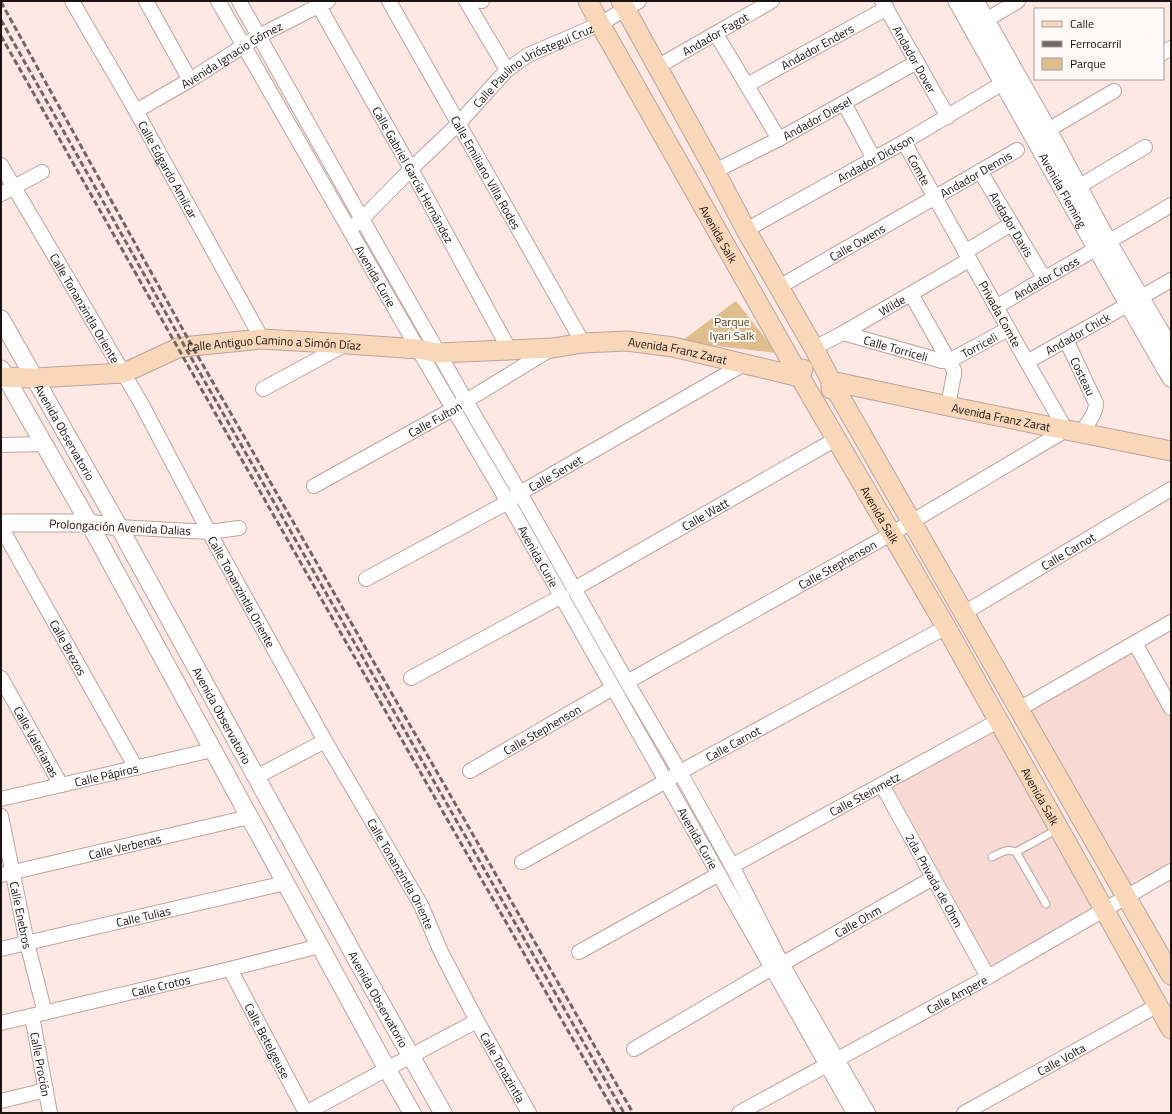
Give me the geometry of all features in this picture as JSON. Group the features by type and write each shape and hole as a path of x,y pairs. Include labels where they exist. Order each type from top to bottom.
{"main road":[{"name":"Avenida Salk","path":"588,1 804,384 946,628 1171,1029"},
{"name":"Avenida Salk","path":"629,4 657,67 746,230 1171,975"},
{"name":"Calle Antiguo Camino a Simón Díaz","path":"2,374 35,378 124,373 178,348 262,339 418,349 438,352 553,348"},
{"name":"Avenida Franz Zarat","path":"553,348 583,343 627,341 673,347 744,364 804,384"},
{"path":"809,364 816,364 820,366 829,376 831,388 826,395 815,396 804,384 803,369 809,364"},
{"name":"Avenida Franz Zarat","path":"829,376 948,406 1171,451"}],"street":[{"name":"Calle Edgardo Amilcar","path":"72,1 136,111 262,339"},
{"path":"146,1 190,80"},
{"name":"Avenida Curie","path":"218,1 562,596 719,874 777,966 832,1062 868,1113"},
{"name":"Avenida Curie","path":"239,1 466,401 680,772 732,866 777,966"},
{"name":"Calle Emiliano Villa Rodes","path":"388,1 583,343"},
{"path":"466,1 507,70"},
{"name":"Andador Fagot","path":"657,67 772,1"},
{"name":"Avenida Fleming","path":"957,1 1003,83 1167,354 1171,378"},
{"name":"Avenida Fleming","path":"975,1 1048,130 1078,187 1102,246"},
{"path":"986,20 1018,1"},
{"name":"Avenida Ignacio Gómez","path":"136,111 190,80 259,36 321,3"},
{"name":"Calle Gabriel García Hernández","path":"321,3 509,349"},
{"name":"Calle Paulino Urióstegui Cruz","path":"349,228 362,219 458,124 507,70 528,55 600,24 629,4"},
{"name":"Andador Dover","path":"884,5 948,117"},
{"name":"Andador Enders","path":"747,84 884,5"},
{"path":"716,34 779,139"},
{"name":"Andador Diesel","path":"715,171 779,139 917,62"},
{"name":"Andador Dickson","path":"746,230 948,117 1003,83"},
{"path":"1048,130 1114,91"},
{"path":"844,103 874,159"},
{"name":"Comte","path":"904,142 935,197"},
{"path":"1078,187 1145,147"},
{"name":"Andador Dennis","path":"935,197 1017,150"},
{"name":"Calle Tonanzintla Oriente","path":"1,165 7,190 124,373 209,532 325,741 421,905 441,952 477,1021"},
{"name":"Andador Davis","path":"980,171 1044,278"},
{"path":"7,190 42,172"},
{"name":"Privada Comte","path":"935,197 1027,362 1073,432"},
{"name":"Calle Owens","path":"779,287 935,197"},
{"name":"Andador Cross","path":"996,307 1171,204"},
{"name":"Wilde","path":"814,348 910,294 967,256 1011,224"},
{"name":"Andador Chick","path":"1027,362 1171,280"},
{"name":"Calle Torriceli","path":"910,294 954,370 948,406"},
{"name":"Avenida Observatorio","path":"1,318 119,527 288,836 443,1113"},
{"name":"Torriceli","path":"949,361 1008,329"},
{"name":"Calle Torriceli","path":"843,333 942,361 949,361"},
{"name":"Costeau","path":"1066,340 1096,403 1094,413 1086,426 1073,432"},
{"path":"263,389 347,344"},
{"name":"Calle Fulton","path":"314,486 453,409 553,348"},
{"name":"Calle Servet","path":"366,579 508,502 520,493 744,364"},
{"name":"Avenida Observatorio","path":"2,374 89,523 412,1113"},
{"name":"Calle Stephenson","path":"627,682 1073,432"},
{"name":"Calle Watt","path":"574,589 836,439"},
{"path":"1,445 44,444"},
{"name":"Calle Carnot","path":"964,613 1171,489"},
{"name":"Prolongación Avenida Dalias","path":"1,523 89,523 119,527 209,532 238,528"},
{"name":"Calle Brezos","path":"1,527 136,768"},
{"path":"411,678 562,596"},
{"path":"1019,709 1171,622"},
{"name":"Calle Carnot","path":"522,862 680,772 946,628"},
{"path":"1135,643 1171,708"},
{"name":"Calle Valerianas","path":"1,678 61,785"},
{"name":"Calle Stephenson","path":"470,771 614,688"},
{"name":"Calle Steinmetz","path":"732,866 998,721"},
{"path":"256,778 325,741"},
{"name":"Calle Pápiros","path":"1,799 212,750"},
{"name":"2da. Privada de Ohm","path":"882,785 988,977"},
{"name":"Calle Enebros","path":"1,816 7,874 27,943 39,1014"},
{"name":"Calle Verbenas","path":"7,874 249,817"},
{"path":"266,848 288,836"},
{"name":"Calle Ampere","path":"740,1113 988,977 1171,871"},
{"path":"579,952 719,874"},
{"name":"Calle Ohm","path":"634,1049 933,878"},
{"name":"Calle Tulias","path":"1,949 285,883"},
{"name":"Calle Crotos","path":"1,1023 230,969 320,946"},
{"path":"333,970 355,957"},
{"name":"Calle Betelgeuse","path":"230,969 306,1113"},
{"name":"Calle Volta","path":"964,1113 1158,1004"},
{"name":"Calle Proción","path":"39,1014 46,1090 50,1113"},
{"path":"306,1113 410,1055 477,1021"},
{"name":"Calle Tonazintla","path":"477,1021 529,1113"},
{"name":"Avenida Curie","path":"832,1062 854,1113"},
{"path":"1,1100 46,1090"}],"lane":[{"path":"1016,852 1058,829"},
{"path":"992,857 1006,850 1016,852 1046,904"}],"shaded area":[{"path":"1134,649 1171,714 1171,863 1129,885 1029,710"},
{"path":"992,729 1096,905 991,967 890,789"}],"green space":[{"name":"Parque Iyari Salk","path":"736,301 777,353 680,342"}],"railway":[{"path":"1,2 192,346 633,1113"},
{"path":"1,20 185,347 624,1113"},
{"path":"1,36 615,1113"}]}
